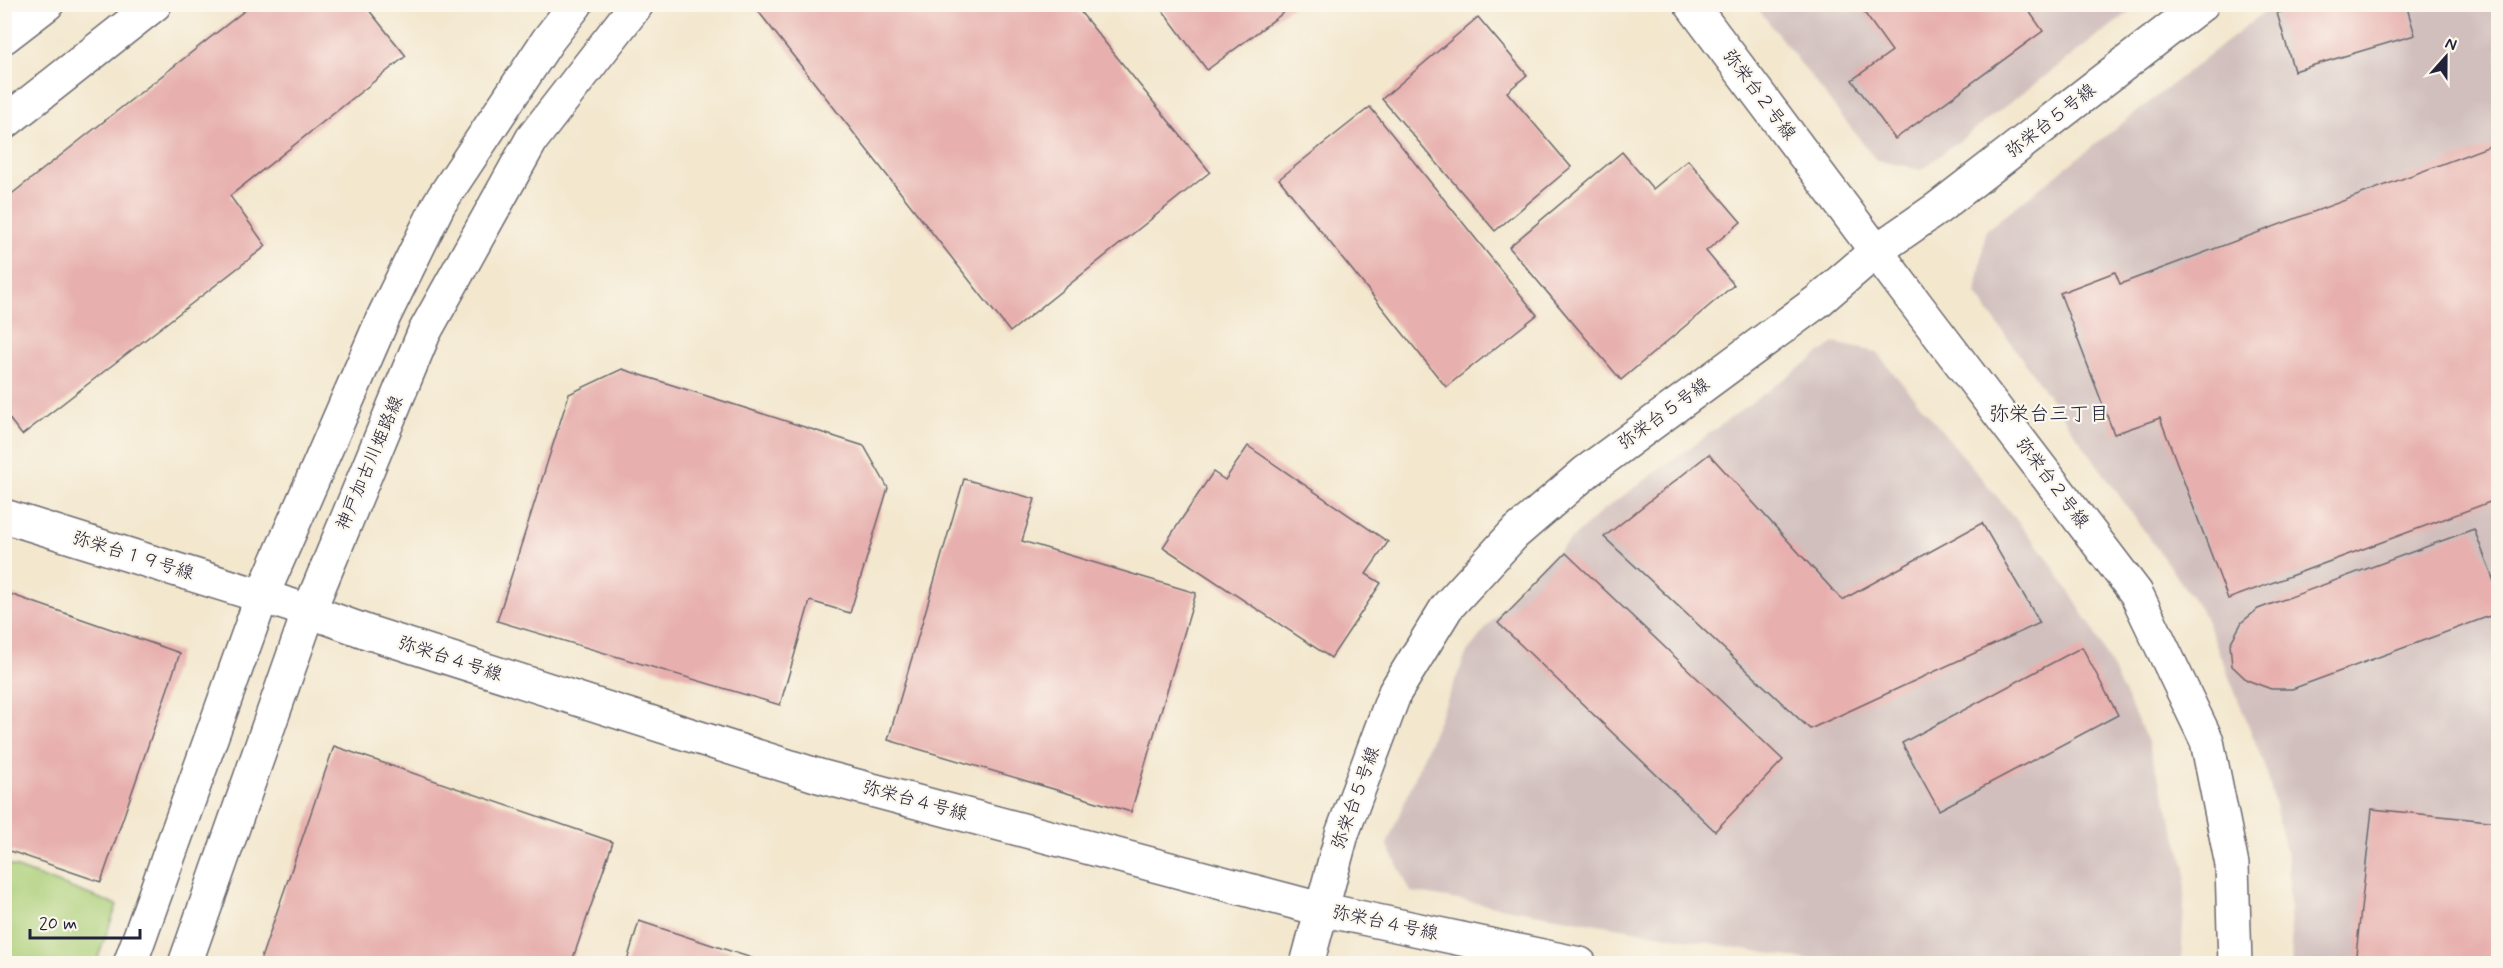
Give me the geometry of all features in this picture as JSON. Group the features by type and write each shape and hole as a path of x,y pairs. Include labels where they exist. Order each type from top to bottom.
{"main road":[{"path":"4,38 47,4"},
{"path":"4,123 155,4"},
{"path":"130,963 262,596 384,316 439,204 548,40 576,4"},
{"name":"神戸加古川姫路線","path":"185,963 309,610 424,333 532,139 637,4"},
{"name":"弥栄台２号線","path":"1691,4 2136,593 2207,741 2232,865 2235,963"},
{"name":"弥栄台５号線","path":"1307,963 1342,834 1395,692 1447,607 1514,534 1586,472 1818,301 1876,251 1938,208 2202,4"},
{"name":"弥栄台１９号線","path":"4,516 262,596"},
{"name":"弥栄台４号線","path":"262,596 309,610 367,632 819,776 1320,909 1580,963"}],"shaded area":[{"path":"1755,5 2139,5 1921,170 1876,160"},
{"path":"2273,5 2498,5 2498,963 2292,963 2288,859 2266,769 2204,615 1976,294 1986,230"},
{"path":"1834,343 1876,352 2045,554 2093,629 2147,740 2186,868 2181,963 1826,963 1411,892 1387,844 1467,652 1520,586 1602,511"}],"green space":[{"path":"4,863 117,905 96,963 5,963"}],"building":[{"path":"253,4 364,4 406,56 230,196 266,246 22,435 4,412 4,200"},
{"path":"766,4 1074,4 1210,172 1010,332 758,11"},
{"path":"1158,4 1295,4 1207,70"},
{"path":"1858,4 2024,4 2043,31 1895,139 1852,80 1892,51"},
{"path":"2306,4 2406,4 2415,35 2294,71 2277,13"},
{"path":"1478,17 1527,75 1507,92 1571,167 1495,231 1382,99"},
{"path":"1370,107 1537,315 1446,387 1279,179"},
{"path":"2498,143 2498,499 2228,599 2160,418 2114,434 2060,293 2115,272 2120,284"},
{"path":"1622,152 1653,189 1688,160 1741,222 1706,251 1734,285 1621,380 1509,247"},
{"path":"622,369 864,446 888,488 850,613 810,601 780,705 497,621 569,394"},
{"path":"1248,446 1388,542 1366,574 1381,583 1331,658 1163,547 1213,472 1225,480"},
{"path":"1709,454 1842,600 1982,523 2040,623 1810,729 1604,537"},
{"path":"964,479 1035,499 1022,541 1196,593 1131,812 888,740"},
{"path":"2474,529 2498,592 2498,613 2292,689 2271,689 2247,680 2232,666 2230,644 2242,622 2258,609"},
{"path":"1566,553 1783,760 1715,831 1498,623"},
{"path":"4,592 180,653 101,882 4,849"},
{"path":"2082,647 2118,715 1939,810 1902,743"},
{"path":"334,746 613,842 571,964 259,964"},
{"path":"2372,809 2498,822 2498,964 2355,964"},
{"path":"639,921 767,963 767,964 626,964"}],"district":[{"name":"弥栄台三丁目","path":"2049,414"}]}
